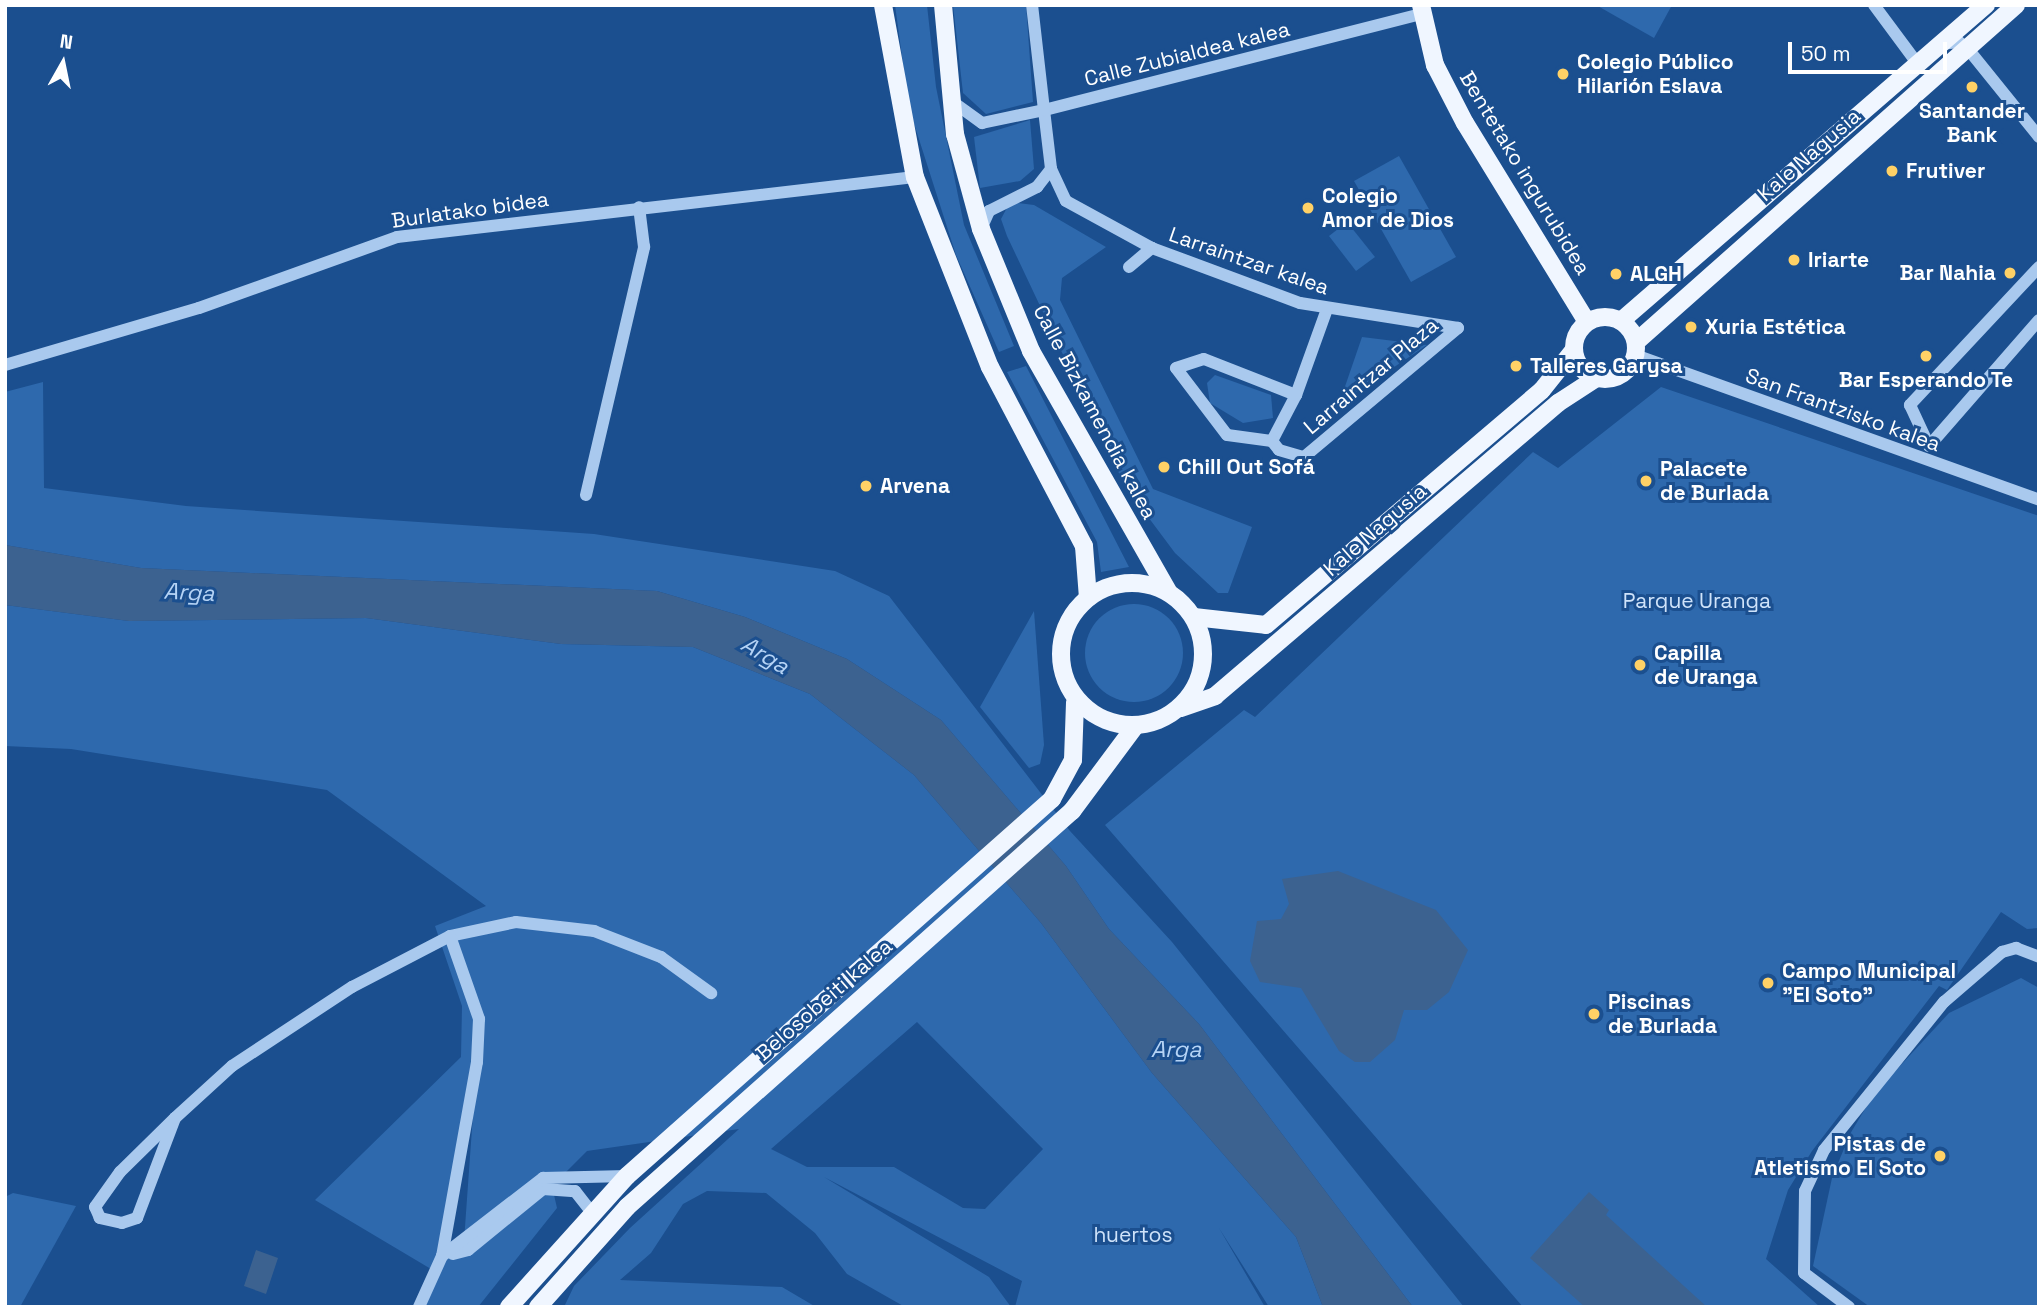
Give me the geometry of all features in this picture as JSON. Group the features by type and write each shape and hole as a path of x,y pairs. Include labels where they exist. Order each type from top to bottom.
{"main road":[{"path":"883,5 915,177 990,367 1084,546 1088,598"},
{"name":"Calle Bizkamendia kalea","path":"943,5 950,99 981,229 1031,351 1168,591"},
{"name":"Kale Nagusia","path":"1621,321 1986,5"},
{"name":"Kale Nagusia","path":"1636,349 1661,313 2016,5"},
{"name":"Bentetako ingurubidea","path":"1421,10 1435,65 1465,123 1587,321"},
{"path":"1598,316 1621,321 1636,349 1616,377 1595,379 1573,351 1587,321 1598,316"},
{"name":"Kale Nagusia","path":"1194,617 1266,625 1542,390 1573,351"},
{"name":"Kale Nagusia","path":"1181,708 1215,696 1558,403 1595,379"},
{"path":"1127,583 1168,591 1194,617 1201,668 1181,708 1136,725 1098,717 1075,702 1062,677 1060,649 1069,621 1088,598 1127,583"},
{"name":"Belosobeiti kalea","path":"509,1307 590,1210 626,1175 1052,799 1067,776 1077,744 1075,702"},
{"name":"Belosobeiti kalea","path":"538,1307 627,1207 1092,790 1136,725"}],"street":[{"path":"981,229 989,211 1037,187 1051,169 1032,5"},
{"path":"1874,5 1917,63"},
{"name":"Calle Zubialdea kalea","path":"950,99 966,118 982,123 1044,110 1421,10"},
{"path":"1940,44 1959,42 1968,49 2039,137"},
{"name":"Larraintzar kalea","path":"1051,169 1066,201 1152,248 1327,309 1458,328"},
{"name":"Burlatako bidea","path":"5,365 199,308 397,237 915,177"},
{"path":"586,495 643,247 639,207"},
{"name":"Larraintzar kalea","path":"1129,267 1152,248"},
{"path":"1929,446 1910,405 2039,267"},
{"name":"Larraintzar Plaza","path":"1272,441 1296,395 1327,309"},
{"path":"1910,455 1929,446 2039,320"},
{"name":"Larraintzar Plaza","path":"1296,395 1204,359 1177,369 1227,436 1272,441 1279,450 1304,457 1458,328"},
{"name":"San Frantzisko kalea","path":"1636,349 1910,455 2039,500"},
{"path":"175,1118 137,1218 122,1223 100,1218 95,1206 120,1172 175,1118 232,1066 352,987 450,936 516,922 594,931 661,957 711,993"},
{"path":"419,1307 442,1256 479,1019 450,936"},
{"path":"1849,1307 1804,1273 1805,1191 1824,1150 1944,1002 2002,952 2016,948 2039,957"},
{"path":"442,1256 543,1178 626,1175"},
{"path":"442,1256 468,1251 543,1189 575,1191 590,1210"}],"green space":[{"path":"895,5 927,5 936,87 964,225 1014,346 999,352 956,255 909,108"},
{"path":"953,5 1026,5 1033,102 986,114 963,93"},
{"path":"1596,5 1672,5 1654,38"},
{"path":"1030,120 1034,169 1020,181 980,188 974,137"},
{"path":"1399,156 1456,257 1411,282 1354,181"},
{"path":"1010,202 1034,205 1106,247 1062,278 1060,300 1153,489 1252,527 1228,593 1218,593 1175,553 1125,486 1007,236 1001,219"},
{"path":"1347,222 1375,257 1356,271 1329,236"},
{"path":"1362,337 1427,345 1339,404"},
{"path":"1026,366 1129,567 1101,572 1097,542 1007,372"},
{"path":"1215,375 1271,395 1273,418 1243,423 1210,403 1207,383"},
{"path":"43,382 44,488 186,506 594,534 835,571 889,596 1070,831 1172,942 1464,1307 1413,1307 1199,1024 1109,929 1066,866 941,720 847,659 745,617 657,591 141,568 5,545 5,392"},
{"name":"Parque Uranga","path":"1661,387 2039,516 2039,928 2027,929 2001,912 1947,990 1939,986 1812,1151 1788,1190 1766,1259 1820,1307 1523,1307 1105,825 1244,710 1255,717 1533,452 1558,468"},
{"path":"1134,604 1153,607 1169,618 1180,634 1183,653 1180,672 1169,688 1153,699 1134,702 1115,699 1099,688 1088,672 1085,653 1088,634 1099,618 1115,607"},
{"name":"huertos","path":"5,605 129,621 366,618 561,644 693,647 810,694 914,775 1041,923 1152,1073 1296,1237 1323,1307 1269,1307 1219,1228 1265,1307 1015,1307 1022,1281 824,1177 989,1277 1011,1307 905,1307 847,1274 815,1233 766,1193 707,1191 683,1204 651,1253 620,1280 782,1287 816,1307 564,1307 574,1286 630,1228 739,1129 587,1151 552,1186 557,1208 478,1307 417,1307 436,1272 315,1200 461,1057 462,1006 435,926 486,906 327,790 71,749 5,746","holes":["917,1022 1043,1149 985,1209 963,1208 894,1167 807,1167 771,1149","476,1072 464,1241 442,1255"]},
{"path":"1034,611 1044,745 1040,764 1029,768 980,707"},
{"name":"Pistas de Atletismo El Soto","path":"2021,978 2039,988 2039,1307 1870,1307 1813,1266 1832,1178 1850,1134 1874,1094 1949,1013"},
{"path":"13,1193 76,1206 20,1307 5,1307 5,1197"}],"water":[{"name":"Arga","path":"5,545 141,568 657,591 745,617 847,659 941,720 1066,866 1109,929 1199,1024 1413,1307 1323,1307 1296,1237 1152,1073 1041,923 914,775 810,694 693,647 561,644 366,618 129,621 5,605"},
{"path":"1338,871 1436,910 1468,950 1449,992 1427,1010 1404,1010 1395,1040 1370,1062 1355,1062 1339,1051 1301,988 1260,982 1250,961 1257,921 1281,919 1289,904 1282,879"},
{"path":"1589,1192 1609,1210 1606,1215 1707,1307 1585,1307 1530,1258"},
{"path":"256,1250 278,1258 266,1294 244,1286"}],"place":[{"name":"Colegio Público Hilarión Eslava","path":"1563,74"},
{"name":"Santander Bank","path":"1972,87"},
{"name":"Frutiver","path":"1892,171"},
{"name":"Colegio Amor de Dios","path":"1308,208"},
{"name":"Iriarte","path":"1794,260"},
{"name":"Bar Nahia","path":"2010,273"},
{"name":"ALGH","path":"1616,274"},
{"name":"Xuria Estética","path":"1691,327"},
{"name":"Bar Esperando Te","path":"1926,356"},
{"name":"Talleres Garysa","path":"1516,366"},
{"name":"Chill Out Sofá","path":"1164,467"},
{"name":"Palacete de Burlada","path":"1646,481"},
{"name":"Arvena","path":"866,486"},
{"name":"Capilla de Uranga","path":"1640,665"},
{"name":"Campo Municipal \"El Soto\"","path":"1768,983"},
{"name":"Piscinas de Burlada","path":"1594,1014"},
{"name":"Pistas de Atletismo El Soto","path":"1940,1156"}]}
